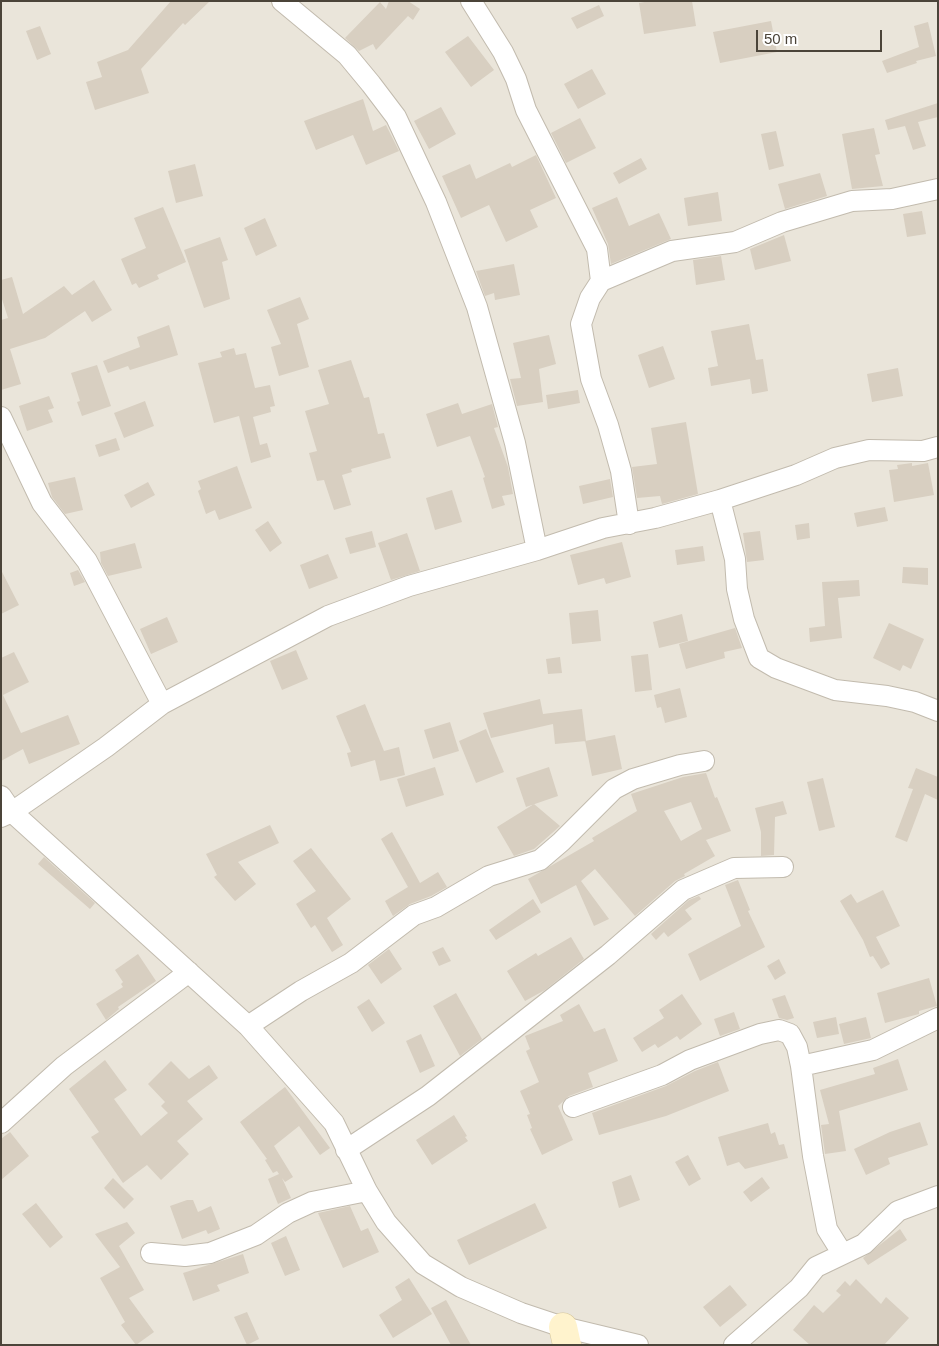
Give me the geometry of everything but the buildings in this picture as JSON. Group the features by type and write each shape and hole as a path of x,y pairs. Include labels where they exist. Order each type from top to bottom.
{"street":[{"path":"282,1 347,55 371,84 396,117 432,194 477,307 515,443 537,550"},
{"path":"471,1 503,52 516,79 526,110 597,249 601,281"},
{"path":"629,524 621,470 608,425 591,379 581,324 590,298 601,281 672,251 735,242 782,222 852,201 892,199 938,189"},
{"path":"1,417 42,503 88,561 162,704"},
{"path":"638,1345 565,1336 521,1313 461,1287 423,1264 386,1222 367,1191 334,1123 248,1026 5,808 106,747 162,704 328,616 410,586 537,550 603,528 629,524 720,500 796,475 835,458 869,450 923,450 938,447"},
{"path":"720,500 735,559 737,589 744,619 759,658 776,668 835,690 887,696 915,702 938,711"},
{"path":"248,1026 301,991 351,963 414,915 456,897 489,876 540,860 614,790 633,780 680,765 704,760"},
{"path":"346,1150 428,1096 608,954 683,890 734,868 782,867"},
{"path":"1,1123 64,1066 189,972"},
{"path":"801,1066 873,1050 938,1018"},
{"path":"573,1107 662,1075 690,1060 760,1034 779,1030 790,1034 797,1048 801,1066 813,1156 827,1229 842,1254"},
{"path":"151,1253 185,1256 210,1253 256,1235 288,1213 312,1202 367,1191"},
{"path":"734,1345 799,1288 816,1267 864,1244 898,1211 938,1196"}],"shaded area":[{"path":"1,1 938,1 938,1345 1,1345"}]}
